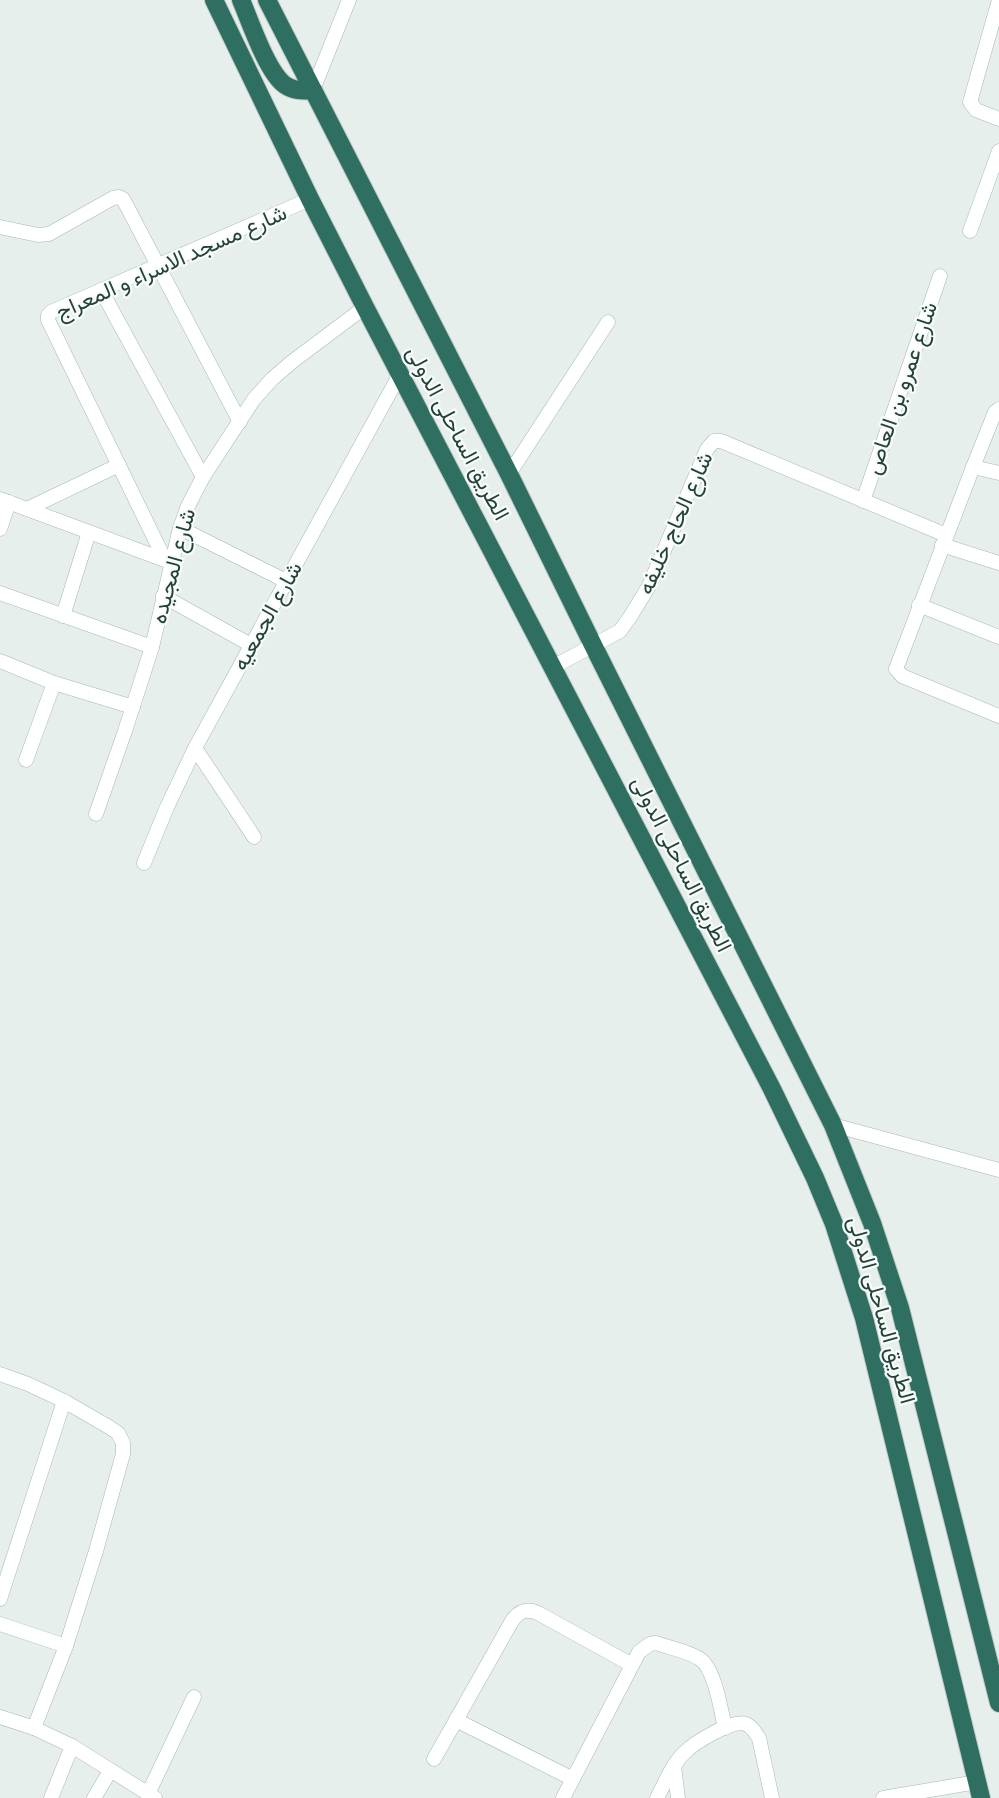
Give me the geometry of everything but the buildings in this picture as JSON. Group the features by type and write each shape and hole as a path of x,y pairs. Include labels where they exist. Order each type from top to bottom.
{"highway":[{"name":"الطريق الساحلى الدولى","path":"214,0 365,307 795,1133 834,1224 864,1318 979,1790"},
{"path":"240,0 277,76 292,89 313,90"},
{"name":"الطريق الساحلى الدولى","path":"267,0 509,474 833,1125 872,1223 900,1308 999,1703"}],"street":[{"path":"313,90 349,0"},
{"path":"999,0 970,102 976,110 999,119"},
{"path":"970,231 999,151"},
{"path":"0,227 38,235 49,234 113,198 119,197 124,202 158,265 240,423"},
{"name":"شارع مسجد الاسراء و المعراج","path":"168,561 118,465 48,317 51,312 310,199"},
{"name":"شارع عمرو بن العاص","path":"863,501 940,276"},
{"path":"101,290 203,477"},
{"name":"شارع المجيده","path":"96,814 152,647 168,561 188,506 203,477 254,399 272,379 292,361 365,307"},
{"path":"509,474 608,322"},
{"name":"شارع الجمعيه","path":"144,863 195,748 400,374"},
{"path":"999,409 995,412 897,664 897,671 902,676 999,716"},
{"name":"شارع الحاج خليفه","path":"553,667 620,631 639,604 649,586 711,442 721,441 863,501 944,540 999,563"},
{"path":"27,509 118,465"},
{"path":"973,467 999,473"},
{"path":"0,529 4,501 168,561"},
{"path":"180,528 286,581"},
{"path":"63,616 89,532"},
{"path":"0,593 152,647"},
{"path":"163,596 251,645"},
{"path":"919,605 999,637"},
{"path":"0,661 54,683 133,707"},
{"path":"26,760 54,683"},
{"path":"195,748 254,837"},
{"path":"833,1125 999,1170"},
{"path":"0,1374 64,1401 118,1433 123,1443 123,1454 96,1551 66,1646 34,1728"},
{"path":"0,1599 64,1401"},
{"path":"434,1758 516,1614 531,1610 538,1613 632,1665"},
{"path":"0,1624 66,1646"},
{"path":"563,1798 632,1665 644,1647 656,1643 699,1658 705,1663 711,1673 725,1728"},
{"path":"0,1717 34,1728 72,1746 152,1796 194,1697"},
{"path":"456,1720 573,1779"},
{"path":"657,1798 683,1754 696,1743 736,1723 746,1724 759,1738 772,1798"},
{"path":"51,1798 72,1746"},
{"path":"674,1766 678,1798"},
{"path":"94,1798 110,1771"},
{"path":"883,1798 979,1790"}]}
